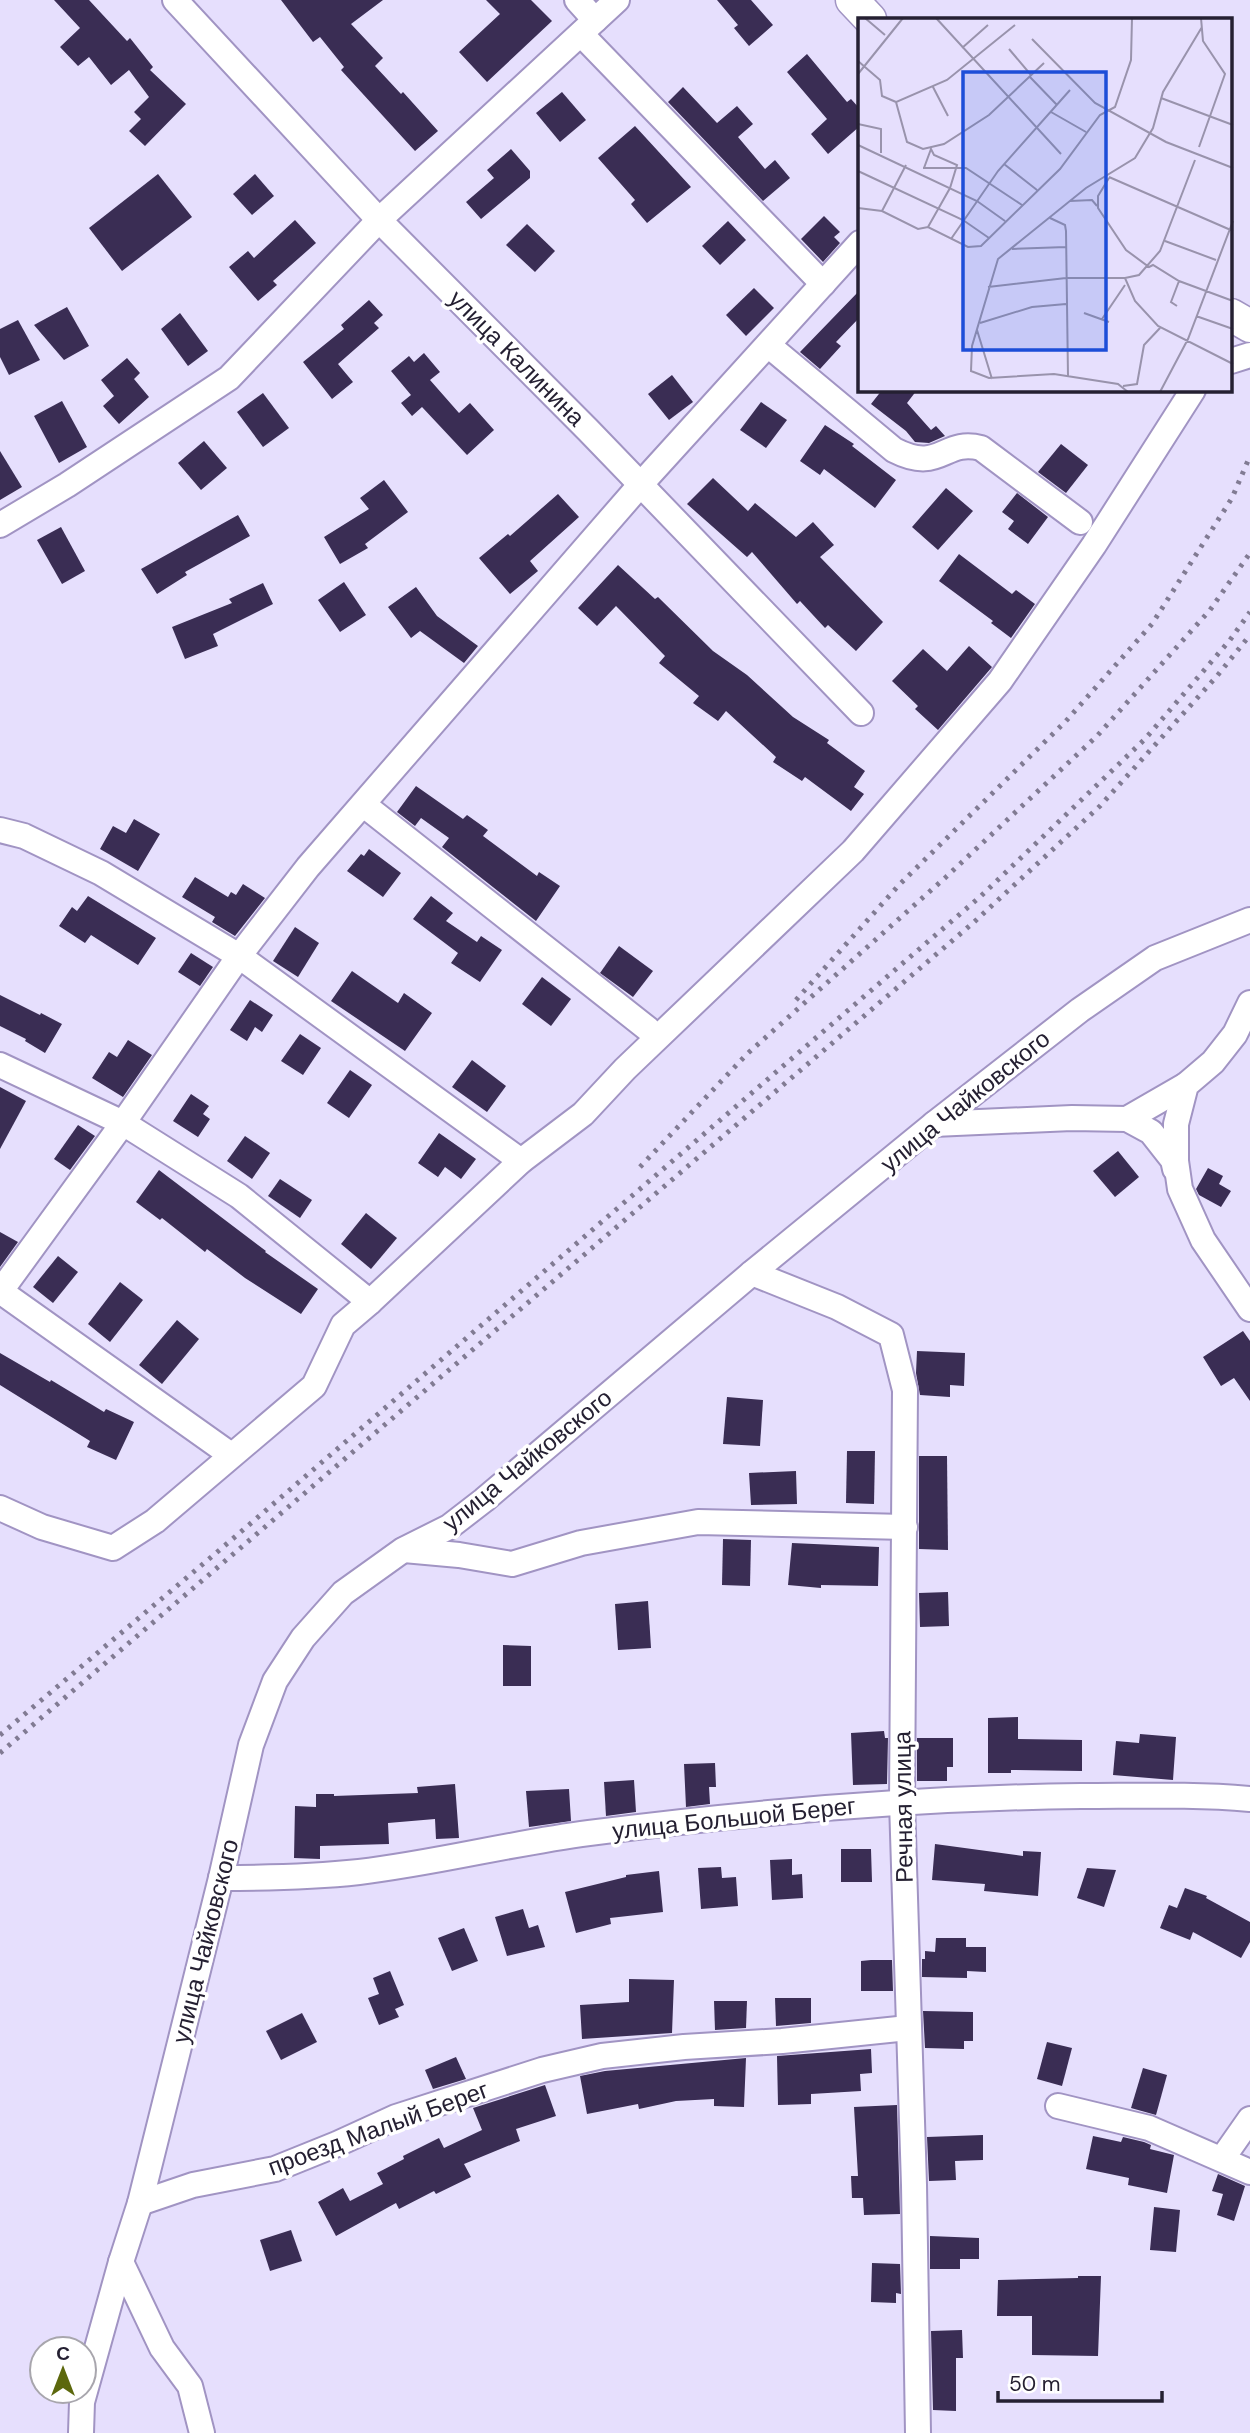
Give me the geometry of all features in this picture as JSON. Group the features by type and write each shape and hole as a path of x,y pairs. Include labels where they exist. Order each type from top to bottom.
{"street":[{"name":"улица Калинина","path":"175,0 379,220 641,484 861,713"},
{"path":"577,0 588,27 823,284"},
{"path":"0,525 67,485 229,378 379,220 617,0"},
{"path":"852,0 869,18"},
{"path":"232,1455 0,1291 123,1124 239,956 309,867 641,484 858,245"},
{"path":"1232,316 1250,326"},
{"path":"768,345 894,450 911,458 925,460 967,444 981,448 1080,522"},
{"path":"1232,361 1250,355"},
{"path":"0,1508 42,1527 113,1548 155,1521 314,1386 343,1325 521,1161 583,1114 625,1069 853,851 1000,681 1094,545 1192,392"},
{"path":"364,805 648,1029"},
{"path":"0,830 24,836 101,873 239,956 521,1161"},
{"name":"улица Чайковского","path":"81,2433 82,2402 121,2262 141,2203 251,1745 275,1681 303,1638 343,1593 404,1550 449,1527 484,1500 752,1273 934,1124 1116,983 1156,958 1250,920"},
{"path":"1127,1119 1186,1085 1213,1062 1235,1034 1250,1003"},
{"path":"0,1065 123,1124 239,1196 370,1302"},
{"path":"1180,1189 1176,1161 1176,1124 1186,1085"},
{"path":"934,1124 1072,1118 1127,1119 1151,1132 1173,1160 1180,1189 1203,1240 1250,1309"},
{"name":"Речная улица","path":"752,1273 837,1307 891,1335 905,1390 902,1802 918,2433"},
{"path":"404,1550 512,1564 581,1543 698,1522 905,1527"},
{"name":"улица Большой Берег","path":"221,1878 278,1878 360,1872 586,1834 741,1816 902,1802 1035,1797 1183,1796 1250,1799"},
{"name":"проезд Малый Берег","path":"141,2203 193,2185 275,2169 396,2117 542,2070 602,2056 908,2028"},
{"path":"1058,2106 1149,2128 1250,2172"},
{"path":"1222,2159 1250,2119"},
{"path":"121,2262 162,2348 190,2386 202,2433"}],"building":[{"path":"54,0 89,0 127,41 130,38 153,67 150,70 186,104 145,146 129,131 141,119 134,112 149,97 129,70 111,85 89,57 78,66 60,47 80,28"},
{"path":"281,0 383,0 351,24 383,58 375,66 438,131 415,151 341,70 344,67 320,37 313,42"},
{"path":"486,0 531,0 552,21 487,82 459,52 500,14"},
{"path":"717,0 751,0 773,25 749,46 734,28 738,25"},
{"path":"807,54 847,102 851,99 858,107 858,128 828,154 811,134 827,119 787,72"},
{"path":"683,87 717,123 737,106 753,124 738,137 765,169 775,160 790,178 763,201 668,102"},
{"path":"562,92 586,120 560,142 536,113"},
{"path":"635,126 691,187 647,223 631,204 635,200 598,158"},
{"path":"511,149 530,171 530,178 481,219 466,202 494,178 487,170"},
{"path":"158,174 192,217 122,271 89,228"},
{"path":"255,174 274,196 252,215 233,194"},
{"path":"824,216 840,232 834,237 840,243 823,262 801,239"},
{"path":"295,220 316,243 273,281 277,285 258,301 229,267 248,251 254,258"},
{"path":"728,221 746,240 720,265 702,246"},
{"path":"527,224 555,251 535,272 506,245"},
{"path":"754,288 774,308 746,336 726,315"},
{"path":"858,292 858,319 836,342 841,346 820,369 800,352"},
{"path":"369,300 383,315 374,323 379,328 338,364 353,382 332,399 303,362 344,329 341,325"},
{"path":"67,307 89,346 64,360 34,325"},
{"path":"180,313 208,351 188,366 161,329"},
{"path":"18,320 40,360 9,375 0,357 0,329"},
{"path":"424,353 440,372 430,380 459,413 470,403 494,430 467,455 422,407 412,416 401,403 411,395 391,371 409,356 414,362"},
{"path":"127,358 140,373 134,379 149,397 119,424 103,406 114,396 101,380"},
{"path":"672,375 693,402 669,420 648,394"},
{"path":"880,392 915,392 907,403 931,430 936,426 945,436 929,443 915,442 906,431 871,404"},
{"path":"263,393 289,428 263,447 237,412"},
{"path":"62,401 87,447 59,463 34,416"},
{"path":"761,402 787,420 766,448 740,430"},
{"path":"825,425 854,444 852,446 896,480 875,508 824,469 820,475 800,461"},
{"path":"204,441 227,468 201,490 178,463"},
{"path":"1061,444 1088,465 1066,493 1038,472"},
{"path":"0,451 22,487 0,500"},
{"path":"713,478 748,511 755,503 796,537 813,522 834,545 820,557 883,622 856,651 828,625 825,628 800,601 797,604 752,552 747,557 687,504"},
{"path":"384,480 408,512 365,544 368,548 340,564 324,537 369,509 360,498"},
{"path":"946,488 973,511 938,550 912,527"},
{"path":"1017,493 1048,517 1028,544 1008,529 1014,521 1002,512"},
{"path":"558,494 579,517 530,561 538,571 510,594 479,558 508,534 510,536"},
{"path":"238,515 250,536 185,572 187,575 157,594 141,569"},
{"path":"61,527 85,571 62,584 37,540"},
{"path":"959,554 1012,594 1016,590 1035,604 1011,638 991,623 993,621 939,581"},
{"path":"618,565 655,599 658,597 713,651 747,675 793,717 829,740 827,743 865,771 854,787 864,794 851,811 805,777 802,781 773,762 776,757 726,711 718,721 693,703 699,696 659,663 665,656 616,606 597,626 578,608"},
{"path":"344,582 366,615 340,632 318,600"},
{"path":"263,583 273,604 213,634 218,646 185,659 172,627 232,603 229,599"},
{"path":"416,587 437,616 478,646 464,663 420,631 411,638 388,607"},
{"path":"969,646 992,667 938,730 915,709 918,706 892,681 923,649 947,671"},
{"path":"416,786 463,819 467,815 488,830 483,836 537,876 539,872 560,886 536,921 442,847 449,838 421,818 415,826 397,812"},
{"path":"134,819 160,834 138,871 100,849 113,826 126,833"},
{"path":"369,849 401,873 383,897 347,871 361,854 364,856"},
{"path":"195,877 228,897 231,892 236,895 243,884 265,898 235,936 212,922 215,917 182,897"},
{"path":"88,896 156,938 138,965 91,935 85,943 59,926 72,907 77,911"},
{"path":"431,896 453,913 446,921 477,942 481,936 502,950 480,982 451,963 458,953 413,919"},
{"path":"295,927 319,943 298,977 273,961"},
{"path":"619,946 653,971 633,997 600,973"},
{"path":"191,953 213,967 200,986 178,972"},
{"path":"352,971 398,1003 404,993 432,1013 405,1051 331,1001"},
{"path":"542,977 571,999 551,1026 522,1004"},
{"path":"0,995 62,1024 45,1053 25,1041 26,1039 0,1026"},
{"path":"250,1000 273,1015 262,1032 255,1027 247,1041 230,1030"},
{"path":"300,1034 321,1048 303,1075 281,1061"},
{"path":"128,1040 152,1055 123,1097 92,1078 109,1052 117,1057"},
{"path":"472,1060 506,1086 487,1112 452,1087"},
{"path":"350,1070 372,1085 349,1118 327,1103"},
{"path":"0,1087 26,1101 0,1149"},
{"path":"191,1094 209,1106 203,1114 210,1119 198,1137 173,1121"},
{"path":"78,1125 95,1136 70,1170 54,1159"},
{"path":"439,1133 476,1159 461,1179 445,1167 438,1177 418,1163"},
{"path":"245,1136 270,1153 252,1179 227,1161"},
{"path":"1118,1151 1139,1177 1115,1197 1093,1171"},
{"path":"1208,1168 1223,1176 1219,1184 1231,1191 1221,1207 1199,1195 1196,1189"},
{"path":"159,1170 265,1252 318,1289 301,1314 245,1278 207,1249 205,1252 162,1218 160,1220 136,1202"},
{"path":"280,1179 312,1200 300,1218 268,1196"},
{"path":"366,1213 397,1238 371,1269 341,1244"},
{"path":"0,1232 18,1242 0,1267"},
{"path":"58,1256 78,1272 53,1303 33,1287"},
{"path":"120,1282 143,1300 110,1342 88,1324"},
{"path":"177,1320 199,1339 162,1384 139,1365"},
{"path":"1243,1331 1250,1341 1250,1401 1234,1378 1221,1386 1203,1357"},
{"path":"917,1351 965,1353 964,1386 950,1385 950,1397 920,1395 916,1373"},
{"path":"0,1353 104,1412 106,1409 134,1422 116,1460 87,1447 90,1441 0,1385"},
{"path":"727,1397 763,1400 760,1446 723,1444"},
{"path":"847,1451 875,1451 874,1504 846,1503"},
{"path":"919,1456 947,1456 948,1550 919,1549"},
{"path":"796,1471 797,1504 751,1505 749,1473"},
{"path":"723,1539 751,1540 750,1586 722,1585"},
{"path":"792,1543 879,1547 878,1586 821,1585 821,1588 788,1585"},
{"path":"948,1592 949,1626 920,1627 919,1593"},
{"path":"648,1601 651,1648 618,1650 615,1604"},
{"path":"503,1645 531,1646 531,1686 503,1686"},
{"path":"1018,1717 1018,1739 1082,1740 1082,1771 1011,1770 1011,1773 988,1773 988,1718"},
{"path":"884,1731 885,1738 888,1738 887,1784 853,1785 851,1733"},
{"path":"1140,1734 1176,1737 1173,1780 1113,1775 1116,1741 1139,1743"},
{"path":"917,1738 953,1738 953,1767 947,1767 947,1781 917,1781"},
{"path":"715,1763 716,1787 709,1787 710,1804 686,1807 684,1764"},
{"path":"634,1780 636,1812 606,1816 604,1782"},
{"path":"455,1784 459,1838 436,1839 435,1819 388,1823 389,1844 320,1846 320,1859 294,1858 295,1806 316,1807 316,1794 334,1796 418,1793 417,1787"},
{"path":"569,1789 571,1821 529,1827 526,1791"},
{"path":"935,1844 1023,1856 1023,1851 1041,1852 1038,1896 984,1891 985,1884 932,1880"},
{"path":"841,1849 871,1849 872,1882 841,1882"},
{"path":"792,1859 792,1875 802,1874 803,1898 772,1900 770,1860"},
{"path":"721,1867 722,1878 736,1877 738,1906 701,1909 698,1868"},
{"path":"1087,1868 1116,1870 1104,1907 1077,1898"},
{"path":"659,1871 663,1912 610,1918 611,1924 576,1933 565,1892 626,1875"},
{"path":"1185,1888 1207,1896 1206,1898 1250,1922 1250,1942 1241,1958 1193,1932 1190,1940 1160,1928 1169,1905 1177,1908"},
{"path":"523,1909 529,1928 538,1925 545,1947 507,1956 495,1917"},
{"path":"464,1928 478,1961 452,1971 438,1938"},
{"path":"936,1938 966,1938 966,1947 986,1947 986,1972 967,1971 967,1978 922,1977 922,1959 925,1959 925,1951 935,1952"},
{"path":"892,1960 893,1991 861,1991 861,1961"},
{"path":"390,1971 404,2005 395,2009 399,2017 379,2025 368,1998 379,1994 373,1978"},
{"path":"629,1979 674,1980 672,2033 582,2039 580,2005 629,2002"},
{"path":"775,1998 811,1998 811,2023 776,2026"},
{"path":"714,2001 747,2001 746,2028 715,2030"},
{"path":"923,2011 973,2012 973,2041 964,2041 964,2049 925,2048"},
{"path":"302,2013 317,2042 281,2060 266,2031"},
{"path":"1047,2042 1072,2048 1062,2086 1037,2079"},
{"path":"871,2049 872,2073 860,2074 861,2091 811,2094 811,2104 778,2105 777,2056"},
{"path":"456,2057 466,2079 433,2089 425,2070"},
{"path":"746,2058 744,2107 714,2106 714,2099 676,2101 639,2109 638,2104 587,2114 580,2076 605,2071"},
{"path":"1143,2068 1167,2075 1156,2115 1131,2108"},
{"path":"545,2085 556,2116 516,2129 520,2141 464,2164 471,2177 436,2194 434,2191 399,2209 396,2203 336,2236 318,2202 343,2188 350,2201 383,2184 377,2173 404,2159 403,2156 439,2138 444,2148 482,2130 473,2108"},
{"path":"897,2105 900,2214 864,2215 863,2198 852,2198 851,2176 858,2176 854,2107"},
{"path":"983,2135 983,2160 955,2161 956,2180 929,2181 927,2137"},
{"path":"1093,2136 1121,2142 1123,2137 1151,2145 1150,2149 1174,2155 1167,2193 1128,2185 1129,2178 1086,2169"},
{"path":"1218,2174 1245,2186 1234,2221 1217,2215 1223,2194 1212,2191"},
{"path":"1154,2207 1180,2210 1176,2252 1150,2250"},
{"path":"291,2230 302,2261 270,2271 260,2240"},
{"path":"930,2236 979,2238 979,2259 960,2259 960,2269 930,2269"},
{"path":"872,2263 900,2264 901,2294 896,2293 896,2303 871,2302"},
{"path":"1101,2276 1098,2356 1032,2355 1032,2316 997,2316 998,2280"},
{"path":"962,2330 963,2358 956,2358 956,2411 933,2410 931,2331"}],"railway":[{"path":"796,1000 899,885 1066,721 1152,624 1232,498 1250,456"},
{"path":"640,1167 747,1054 946,877 1097,736 1210,610 1250,553"},
{"path":"0,1735 229,1542 981,896 1145,739 1230,640 1250,612"},
{"path":"0,1753 973,923 1100,806 1217,676 1250,635"}]}
